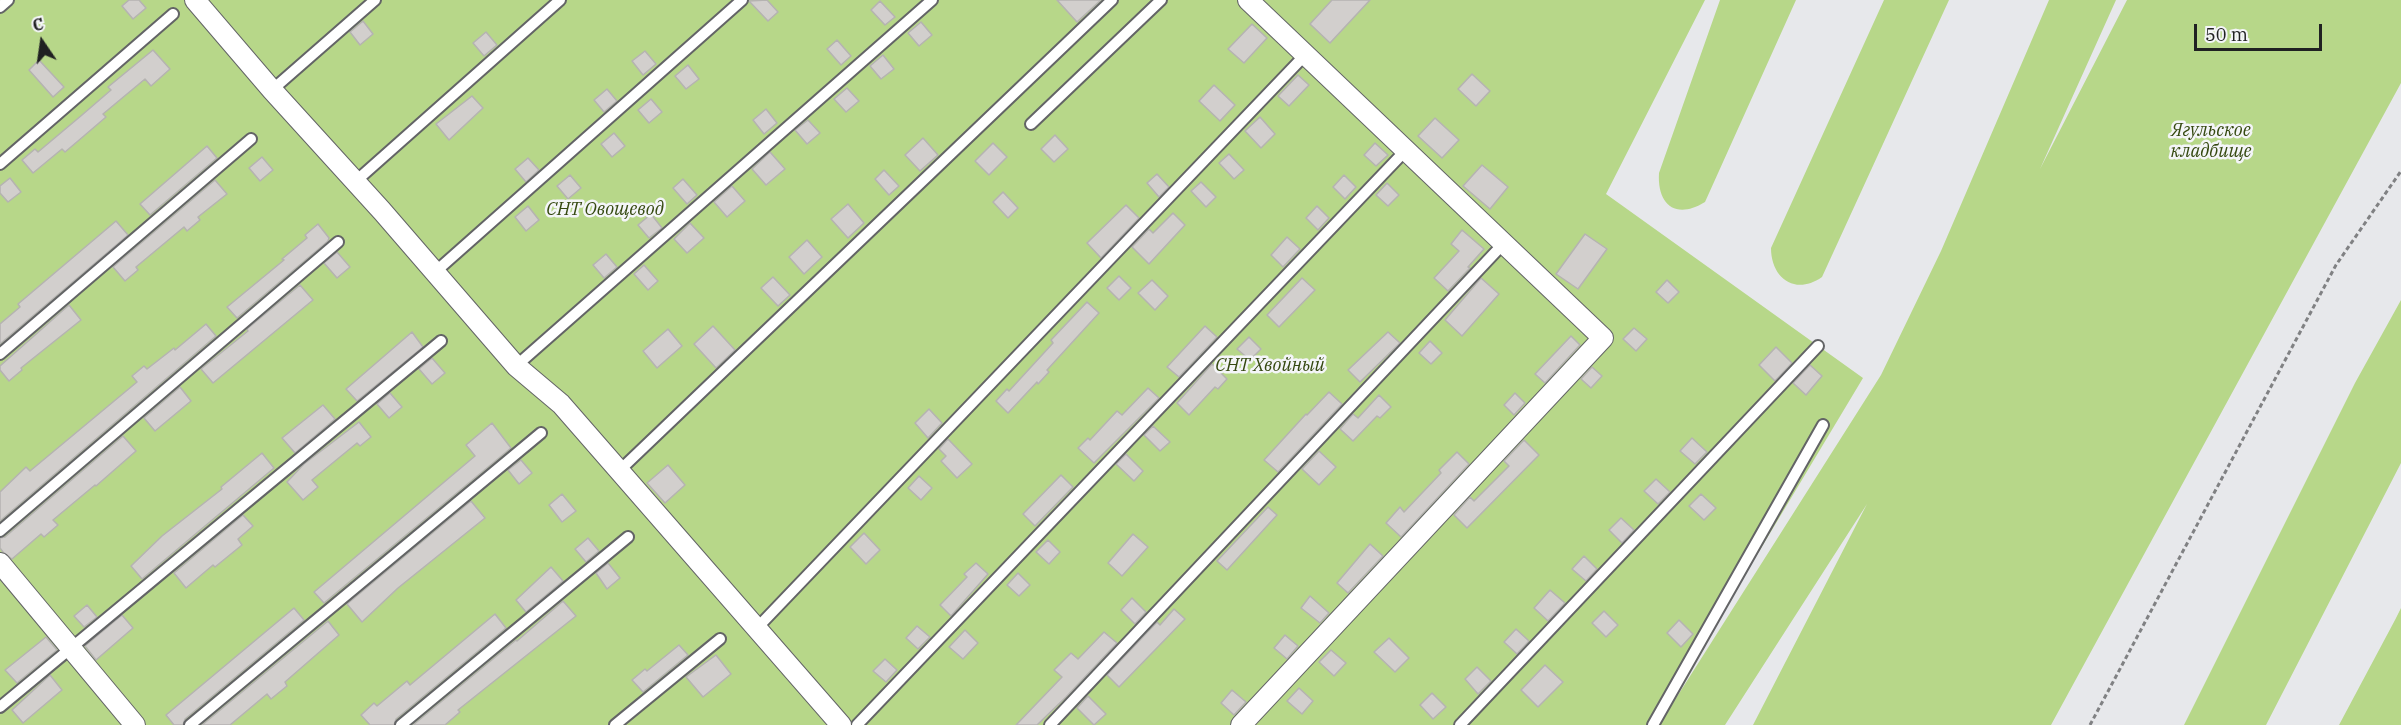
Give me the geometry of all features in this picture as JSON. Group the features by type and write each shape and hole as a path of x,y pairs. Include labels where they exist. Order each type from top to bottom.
{"street":[{"path":"195,0 516,366 561,404 758,627 841,725"},
{"path":"1241,725 1603,338 1248,0"},
{"path":"0,563 135,725"}],"lane":[{"path":"0,7 8,0"},
{"path":"272,90 375,0"},
{"path":"356,181 560,0"},
{"path":"434,273 742,0"},
{"path":"516,366 932,0"},
{"path":"619,471 1112,0"},
{"path":"1031,124 1161,0"},
{"path":"0,164 173,14"},
{"path":"758,627 1306,54"},
{"path":"0,354 251,140"},
{"path":"857,725 1406,150"},
{"path":"0,531 338,242"},
{"path":"1050,725 1505,243"},
{"path":"0,707 441,341"},
{"path":"1460,725 1818,346"},
{"path":"1653,725 1822,425"},
{"path":"190,725 541,433"},
{"path":"401,725 628,537"},
{"path":"615,725 720,639"}],"path":[{"path":"2090,725 2336,265 2401,171"}],"green space":[{"name":"СНТ Хвойный","path":"0,0 1705,0 1606,194 1863,378 1655,725 0,725"},
{"path":"1720,0 1796,0 1705,202 1685,210 1677,209 1670,206 1661,194 1659,173"},
{"path":"1884,0 1949,0 1822,277 1803,285 1794,284 1786,281 1775,268 1771,248"},
{"name":"Ягульское кладбище","path":"2049,0 2116,0 2040,169 2127,0 2401,0 2401,83 2051,725 1753,725 1867,504 1725,725 1659,725 1881,375 1941,251"},
{"path":"2401,300 2401,463 2266,725 2184,725 2355,383"},
{"path":"2401,608 2401,725 2339,725 2395,620"}],"building":[{"path":"129,0 139,0 146,8 133,19 122,6"},
{"path":"767,0 778,12 768,21 749,1"},
{"path":"1057,0 1101,0 1077,22"},
{"path":"1332,0 1370,0 1330,43 1310,24"},
{"path":"880,1 895,17 885,25 871,10"},
{"path":"363,21 373,34 360,45 350,32"},
{"path":"921,22 932,35 919,46 908,33"},
{"path":"1252,24 1267,38 1244,63 1228,49"},
{"path":"486,32 497,45 484,56 473,43"},
{"path":"837,40 851,56 841,65 827,49"},
{"path":"153,50 170,69 151,86 145,79 103,114 106,117 65,152 62,149 33,173 22,160 35,149 38,152 111,90 108,87"},
{"path":"645,51 656,64 643,75 632,61"},
{"path":"883,55 894,69 881,79 870,66"},
{"path":"39,60 64,87 53,97 29,70"},
{"path":"688,65 699,79 686,89 675,76"},
{"path":"1472,74 1490,91 1476,106 1458,89"},
{"path":"1298,75 1309,85 1289,106 1278,96"},
{"path":"1214,85 1235,105 1220,121 1199,101"},
{"path":"847,88 859,101 846,112 834,99"},
{"path":"607,89 617,101 604,112 594,100"},
{"path":"472,96 483,108 449,140 436,124"},
{"path":"651,99 662,112 649,123 638,110"},
{"path":"766,109 777,123 764,134 753,120"},
{"path":"1260,117 1275,134 1261,148 1245,131"},
{"path":"1435,118 1459,140 1442,158 1418,136"},
{"path":"808,120 820,133 807,144 795,130"},
{"path":"614,133 625,146 612,157 601,144"},
{"path":"1055,135 1068,149 1054,162 1041,149"},
{"path":"923,138 938,155 920,171 905,155"},
{"path":"993,143 1007,157 989,175 975,161"},
{"path":"1375,143 1388,155 1376,166 1364,155"},
{"path":"207,146 217,158 150,215 140,204"},
{"path":"770,152 785,169 766,185 752,169"},
{"path":"1229,154 1244,170 1234,179 1219,163"},
{"path":"262,157 273,170 260,181 249,168"},
{"path":"528,158 539,170 526,182 515,169"},
{"path":"1482,165 1508,187 1490,209 1463,186"},
{"path":"884,170 899,186 889,195 875,179"},
{"path":"1157,174 1169,187 1159,197 1147,183"},
{"path":"570,175 581,188 568,199 557,186"},
{"path":"1344,175 1356,187 1345,199 1333,187"},
{"path":"10,178 21,192 8,202 0,193 0,186"},
{"path":"683,179 697,195 687,204 673,188"},
{"path":"215,180 227,194 198,217 200,220 187,231 184,227 136,267 138,270 125,281 113,267"},
{"path":"1201,182 1216,197 1206,207 1191,191"},
{"path":"1387,183 1399,195 1388,206 1376,195"},
{"path":"732,186 745,201 727,217 714,202"},
{"path":"1003,192 1018,208 1008,218 993,202"},
{"path":"848,204 864,223 848,238 831,219"},
{"path":"1126,205 1139,218 1101,258 1087,243"},
{"path":"528,206 539,220 526,231 515,217"},
{"path":"1317,206 1329,218 1318,230 1306,218"},
{"path":"1173,213 1185,225 1149,264 1132,247 1149,229 1153,233"},
{"path":"651,214 662,228 649,238 638,225"},
{"path":"116,221 128,235 0,344 0,324 20,307 18,304"},
{"path":"690,223 704,238 687,253 674,239"},
{"path":"318,224 329,238 328,241 237,318 227,307 284,260 282,259 307,238 305,235"},
{"path":"1462,230 1484,249 1448,291 1434,278 1459,251 1451,244"},
{"path":"1585,234 1607,249 1578,289 1556,274"},
{"path":"1287,237 1300,249 1283,267 1271,255"},
{"path":"807,240 822,257 804,274 789,257"},
{"path":"337,252 350,267 337,278 324,263"},
{"path":"606,254 617,267 604,278 593,265"},
{"path":"644,265 658,281 648,290 634,274"},
{"path":"1119,276 1131,288 1119,300 1107,288"},
{"path":"773,277 790,295 778,306 761,288"},
{"path":"1302,278 1315,290 1279,327 1267,315"},
{"path":"1481,278 1499,294 1462,336 1445,320"},
{"path":"1152,280 1168,296 1155,310 1138,293"},
{"path":"1667,280 1679,292 1668,303 1656,292"},
{"path":"300,285 313,300 213,383 201,369"},
{"path":"1087,302 1099,313 1047,370 1049,372 1008,413 996,401 1007,389 1009,391 1053,343 1051,340"},
{"path":"69,305 81,320 21,368 22,370 9,381 0,370 0,366"},
{"path":"206,324 216,336 0,521 0,492 26,467 30,471 137,382 132,376 144,366 147,369 174,348 175,350"},
{"path":"713,326 735,350 716,368 694,344"},
{"path":"1205,326 1217,337 1179,377 1167,367"},
{"path":"1634,328 1647,339 1636,351 1623,339"},
{"path":"668,329 682,346 657,368 643,351"},
{"path":"412,332 423,347 357,401 346,389"},
{"path":"1388,332 1400,343 1360,382 1348,370"},
{"path":"1571,336 1580,345 1545,383 1535,374"},
{"path":"1249,337 1261,349 1250,360 1237,349"},
{"path":"1430,341 1442,353 1431,364 1419,353"},
{"path":"1776,347 1792,363 1775,381 1759,365"},
{"path":"432,358 445,373 432,384 419,369"},
{"path":"1212,364 1227,379 1218,389 1215,387 1189,415 1177,403"},
{"path":"1810,365 1822,376 1806,395 1793,383"},
{"path":"1592,367 1602,376 1591,388 1581,379"},
{"path":"180,387 191,401 155,431 144,418"},
{"path":"1148,388 1159,398 1094,463 1078,448 1088,438 1090,440 1117,411 1122,415"},
{"path":"1329,392 1342,404 1278,472 1264,460"},
{"path":"390,393 402,407 389,418 377,404"},
{"path":"1515,393 1525,403 1514,415 1504,405"},
{"path":"1379,395 1391,407 1380,418 1377,416 1353,441 1340,429 1353,414 1358,418"},
{"path":"323,405 335,419 295,453 282,438"},
{"path":"929,409 942,423 928,438 915,423"},
{"path":"359,422 371,437 360,446 357,443 312,480 318,487 303,500 287,482 304,464"},
{"path":"492,423 511,448 324,603 314,592 475,456 466,445"},
{"path":"1153,426 1170,442 1160,451 1144,435"},
{"path":"123,436 136,451 53,520 58,525 44,537 41,534 12,559 3,552 0,548 0,538 5,537"},
{"path":"1692,438 1707,452 1695,464 1680,451"},
{"path":"948,439 972,464 957,478 941,461 946,456 939,449"},
{"path":"1524,440 1539,455 1467,528 1454,515 1470,497 1474,501 1509,466 1504,461"},
{"path":"1319,451 1336,467 1319,485 1302,469"},
{"path":"1457,452 1469,464 1401,537 1386,523 1400,507 1404,512 1441,473 1439,470"},
{"path":"262,453 274,468 142,579 131,566 162,536 222,489 221,487"},
{"path":"1126,454 1143,471 1134,481 1116,464"},
{"path":"521,460 532,473 519,484 508,470"},
{"path":"668,465 685,485 665,503 647,483"},
{"path":"1061,475 1073,487 1035,526 1023,514"},
{"path":"919,476 932,488 921,500 908,488"},
{"path":"1656,479 1670,492 1658,504 1644,491"},
{"path":"562,494 576,511 562,522 549,505"},
{"path":"1701,494 1716,508 1704,520 1689,506"},
{"path":"471,501 485,518 398,588 362,622 347,604"},
{"path":"1268,507 1277,515 1227,570 1217,561"},
{"path":"243,515 253,526 238,539 242,545 186,588 174,573"},
{"path":"1621,518 1634,530 1622,543 1609,530"},
{"path":"864,533 880,550 866,564 850,547"},
{"path":"1133,534 1148,547 1122,576 1108,563"},
{"path":"588,538 599,551 586,562 575,549"},
{"path":"1048,540 1060,552 1049,564 1036,552"},
{"path":"1370,544 1383,556 1348,593 1337,583"},
{"path":"1584,556 1597,569 1586,581 1572,569"},
{"path":"608,563 620,578 607,589 596,573"},
{"path":"976,563 988,574 951,616 940,605 967,577 964,574"},
{"path":"551,567 563,581 526,612 516,600"},
{"path":"1018,573 1030,585 1019,596 1007,585"},
{"path":"1550,590 1565,603 1548,621 1534,608"},
{"path":"1310,596 1329,613 1320,623 1301,608"},
{"path":"1132,598 1146,612 1135,624 1121,610"},
{"path":"563,601 576,616 458,710 460,712 445,725 413,725 517,641"},
{"path":"87,605 97,617 84,627 74,616"},
{"path":"294,608 304,620 185,719 183,725 174,725 166,715"},
{"path":"1174,609 1185,619 1119,687 1107,675 1157,622 1160,625"},
{"path":"1604,611 1618,625 1606,637 1592,623"},
{"path":"495,614 506,628 396,719 394,725 370,725 361,715 374,703 377,706 407,681 410,685"},
{"path":"122,615 133,628 96,660 85,646"},
{"path":"1679,620 1693,634 1681,647 1667,633"},
{"path":"328,621 339,635 285,682 287,686 271,699 267,694 230,725 202,725"},
{"path":"917,626 930,637 918,649 906,638"},
{"path":"1516,629 1529,641 1517,654 1504,642"},
{"path":"965,630 978,643 963,659 949,647"},
{"path":"1104,632 1117,643 1066,697 1037,725 1016,725 1062,677 1054,670 1071,653 1078,659"},
{"path":"1285,635 1298,646 1287,659 1274,648"},
{"path":"46,637 57,650 17,683 5,670"},
{"path":"1389,638 1409,658 1395,672 1374,652"},
{"path":"679,645 688,655 643,692 632,680"},
{"path":"1331,650 1346,663 1334,676 1319,662"},
{"path":"716,655 731,674 703,697 686,677"},
{"path":"885,659 897,670 886,682 873,671"},
{"path":"1545,665 1563,682 1538,707 1521,690"},
{"path":"1477,667 1491,681 1478,694 1465,679"},
{"path":"50,675 62,690 23,723 12,710"},
{"path":"1299,688 1313,701 1302,714 1287,701"},
{"path":"1232,690 1246,702 1234,715 1221,703"},
{"path":"1432,693 1446,707 1433,719 1420,705"},
{"path":"1088,696 1106,714 1094,725 1077,708"}],"park label":[{"name":"СНТ Овощевод","path":"605,210"}]}
